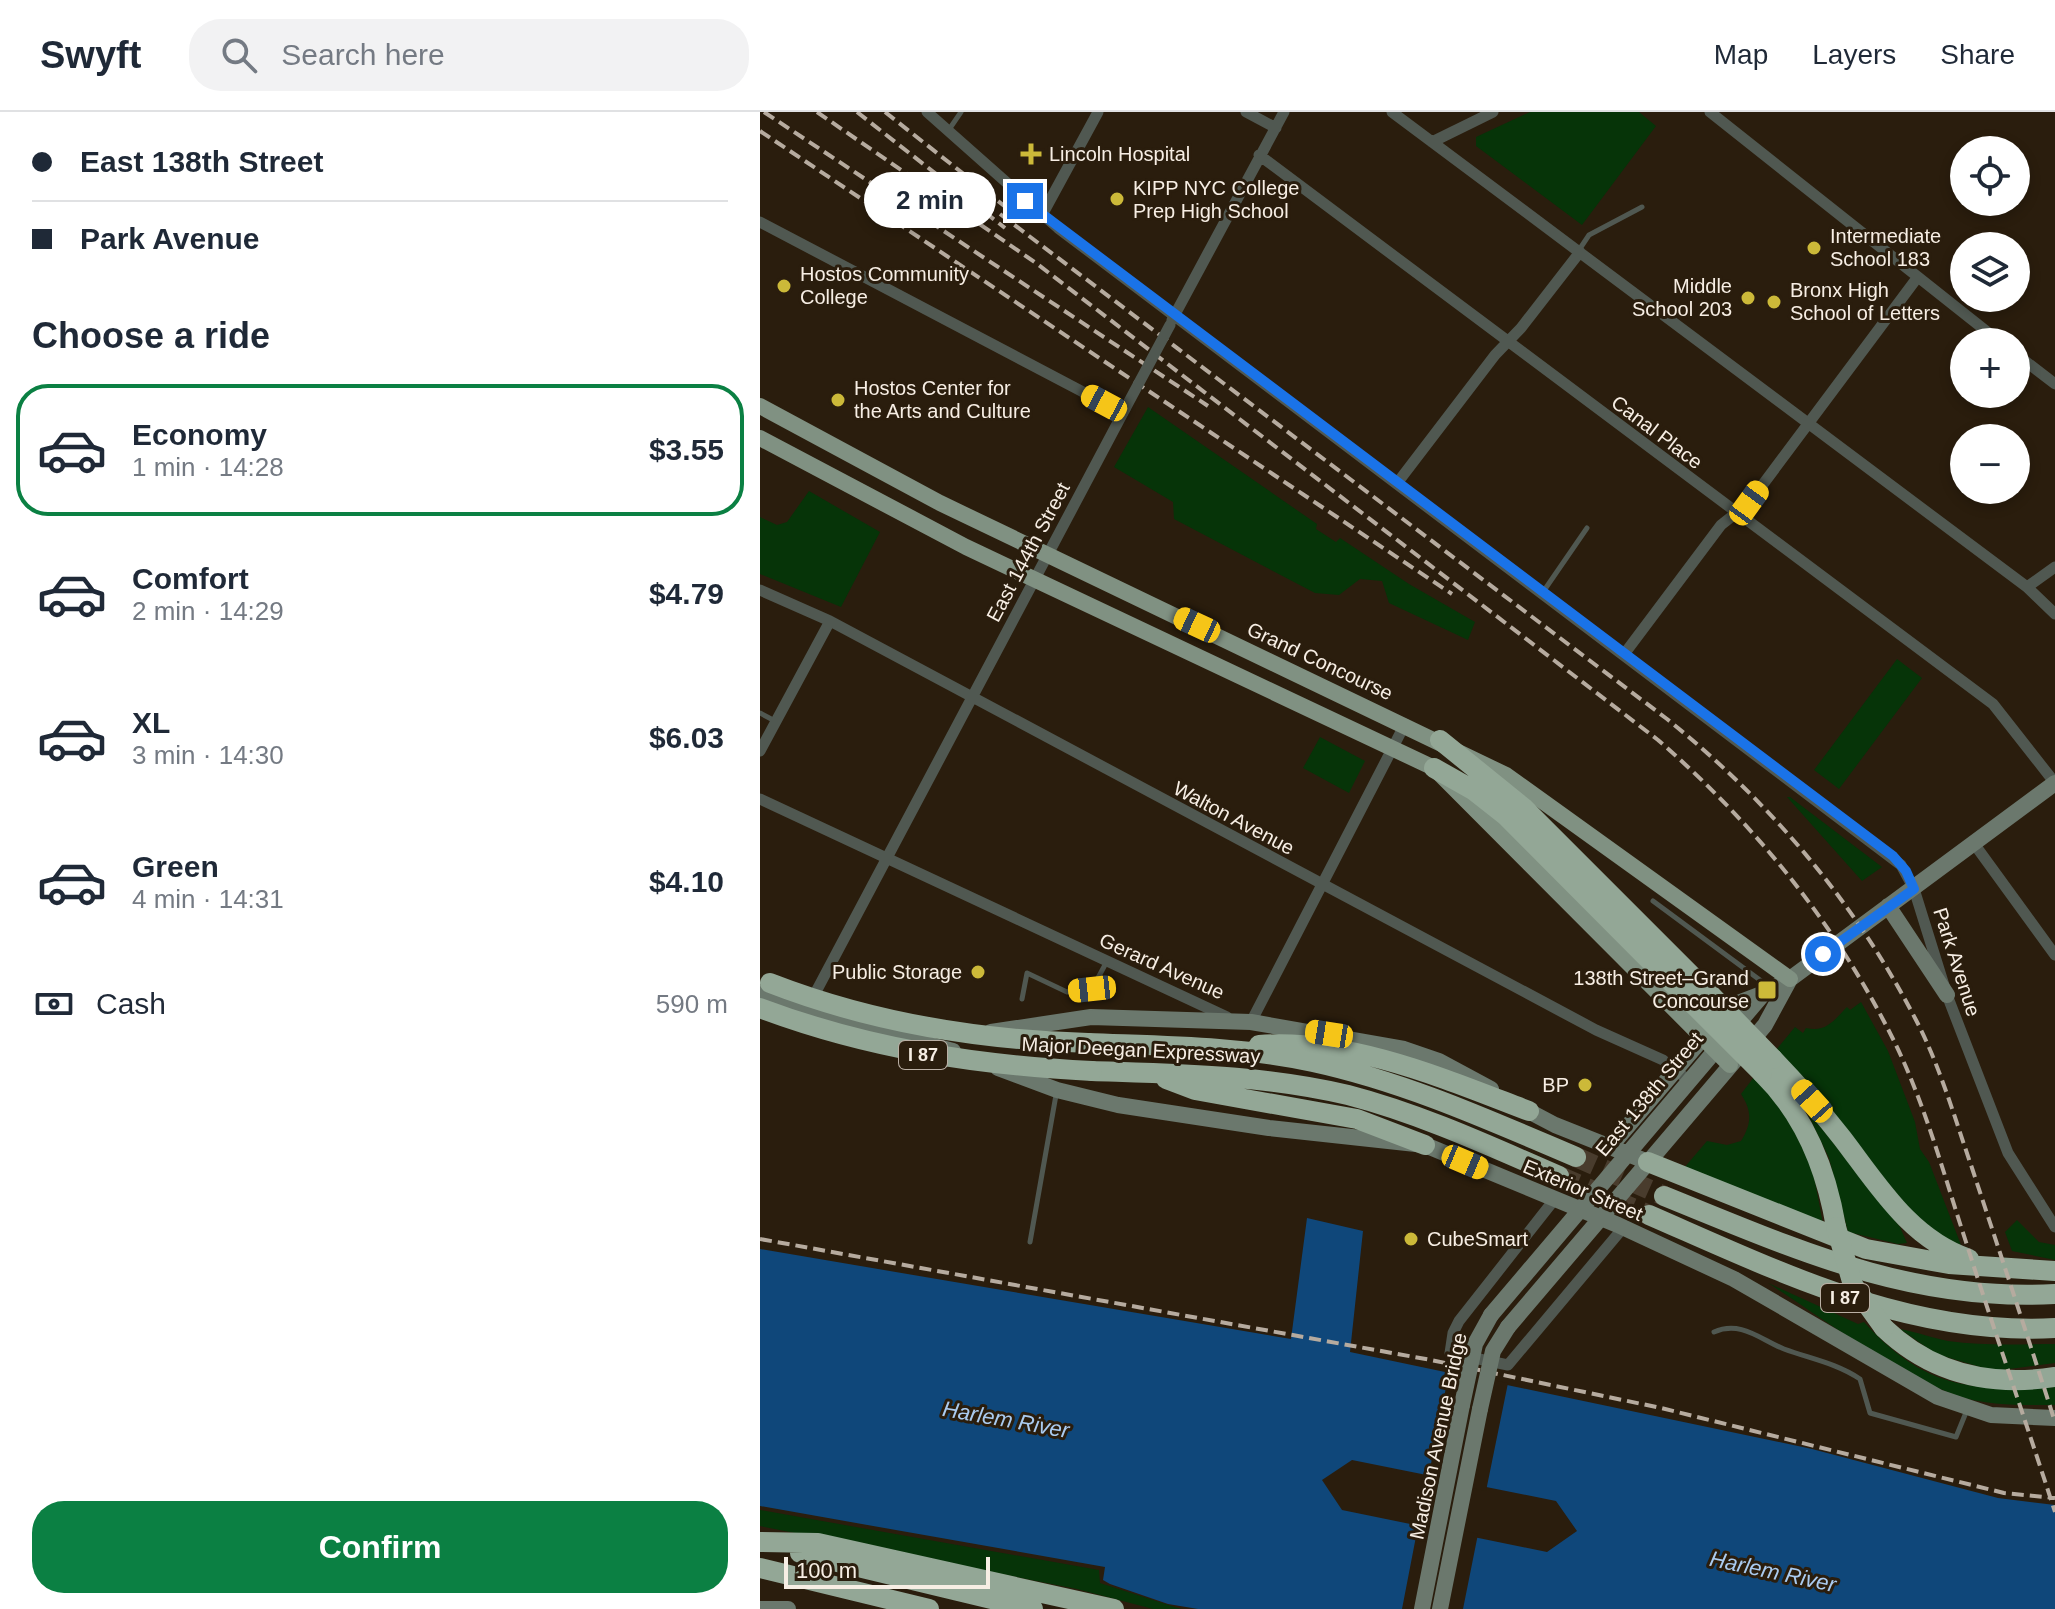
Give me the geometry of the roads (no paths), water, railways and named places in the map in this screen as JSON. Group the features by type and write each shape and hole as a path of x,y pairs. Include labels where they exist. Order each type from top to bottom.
{"highway":[{"path":"1440,740 1524,808 1919,1232 1960,1256 2012,1268"},
{"path":"1434,768 1473,790 1512,822 1700,998"},
{"name":"Major Deegan Expressway","path":"762,981 837,1006 937,1030 1010,1040 1213,1048 1311,1062 1398,1085 1576,1157"},
{"name":"Major Deegan Expressway","path":"760,1008 848,1037 922,1055 1013,1067 1253,1079 1347,1095 1428,1120 1559,1176"},
{"path":"1213,1048 1287,1043 1353,1054 1448,1081 1529,1111"},
{"path":"1767,1066 1812,1143 1828,1187 1853,1285 1884,1328 1920,1357 1958,1373 1997,1380 2055,1377"},
{"path":"1151,1073 1195,1090 1357,1119 1425,1145"},
{"path":"1648,1162 1866,1249 1949,1264 2055,1271"},
{"name":"I 87","path":"1664,1196 1816,1258 1874,1276 1971,1293 2055,1294"},
{"name":"I 87","path":"1649,1215 1799,1280 1871,1306 1972,1325 2055,1328"},
{"path":"760,1542 818,1543 1113,1609"},
{"path":"760,1542 1033,1609"},
{"path":"760,1568 929,1609"}],"main road":[{"name":"Grand Concourse","path":"760,406 920,493 1440,740 1546,800 1790,979"},
{"path":"760,438 1033,579 1434,768 1730,1065"},
{"name":"East 138th Street","path":"1579,1209 1618,1150 1707,1044 1768,991 1790,979 1975,845 2055,783"},
{"path":"1888,906 1947,995"},
{"name":"East 138th Street","path":"1600,1218 1765,1025 1790,979"},
{"name":"Exterior Street","path":"762,981 829,1018 927,1042 1057,1090 1118,1105 1269,1128 1425,1145 1623,1228 1751,1288 1913,1384 1967,1409 2018,1419 2055,1418"},
{"name":"Exterior Street","path":"927,1042 1091,1017 1251,1022"},
{"name":"Gerard Avenue","path":"1251,1022 1404,1049 1454,1068 1529,1111 1648,1162"},
{"path":"977,1060 971,1042 979,1034"},
{"name":"Madison Avenue Bridge","path":"1422,1609 1478,1336 1491,1315 1579,1209"},
{"name":"Madison Avenue Bridge","path":"1440,1609 1490,1360 1508,1327 1600,1218"},
{"path":"760,1609 786,1609"}],"street":[{"name":"Park Avenue","path":"927,112 1042,215 1173,319 1398,482 1893,856 1906,871 1914,889 1947,995 2013,1165 2055,1227"},
{"path":"1042,215 1098,112"},
{"path":"1246,112 1276,128"},
{"name":"East 144th Street","path":"808,1008 1033,579 1284,112"},
{"path":"1392,112 2027,587 2055,614"},
{"path":"1432,142 1493,112"},
{"path":"1710,112 1982,328"},
{"name":"Canal Place","path":"1259,155 1993,704 2055,783"},
{"path":"760,222 1124,411"},
{"path":"1398,482 1579,251"},
{"path":"1625,653 1721,525 1749,503 1917,278"},
{"path":"2030,365 2055,384"},
{"path":"2027,587 2055,567"},
{"name":"Walton Avenue","path":"760,590 830,621 1682,1074"},
{"path":"760,751 830,621"},
{"path":"1251,1022 1405,724"},
{"name":"Gerard Avenue","path":"760,799 1208,1011 1251,1022"},
{"path":"1975,845 2055,955"},
{"path":"1554,1200 1459,1321 1453,1333 1450,1353 1508,1365 1623,1228"}],"lane":[{"path":"948,131 961,112"},
{"path":"1579,251 1589,235 1642,207"},
{"path":"1543,592 1587,528"},
{"path":"760,713 776,722"},
{"path":"1653,901 1768,991"},
{"path":"1022,999 1027,973 1067,992 1092,989 1106,963"},
{"path":"1030,1242 1057,1090"},
{"path":"1714,1332 1724,1327 1748,1331 1782,1348 1842,1367 1860,1379 1870,1413 1956,1437 1967,1409"}],"water":[{"name":"Harlem River","path":"1307,1218 1363,1231 1350,1352 1812,1449 1998,1498 2055,1505 2055,1609 1198,1609 1168,1604 1110,1584 1103,1580 1105,1567 760,1506 760,1249 1291,1339","holes":["1352,1460 1556,1501 1577,1531 1547,1552 1342,1510 1322,1480"]}],"tunnel":[{"path":"1576,1157 1664,1196"},
{"path":"1559,1176 1649,1215"}],"railway":[{"path":"764,112 1208,406"},
{"path":"817,112 1036,263 1658,740 1761,843 1792,880 1848,959 1906,1067 1934,1141 2055,1512"},
{"path":"857,112 1005,228"},
{"path":"885,112 1017,216"},
{"path":"760,131 1452,594"},
{"path":"1000,214 1667,719 1741,784 1807,856 1866,935 1925,1038 1953,1112 2055,1422"},
{"path":"760,1239 1431,1360 1661,1408 2004,1493 2055,1498"}],"place":[{"name":"Lincoln Hospital","path":"1031,154"},
{"name":"KIPP NYC College Prep High School","path":"1117,199"},
{"name":"Intermediate School 183","path":"1814,248"},
{"name":"Hostos Community College","path":"784,286"},
{"name":"Middle School 203","path":"1748,298"},
{"name":"Bronx High School of Letters","path":"1774,302"},
{"name":"Hostos Center for the Arts and Culture","path":"838,400"},
{"name":"Public Storage","path":"978,972"},
{"name":"138th Street–Grand Concourse","path":"1767,990"},
{"name":"BP","path":"1585,1085"},
{"name":"CubeSmart","path":"1411,1239"}]}
